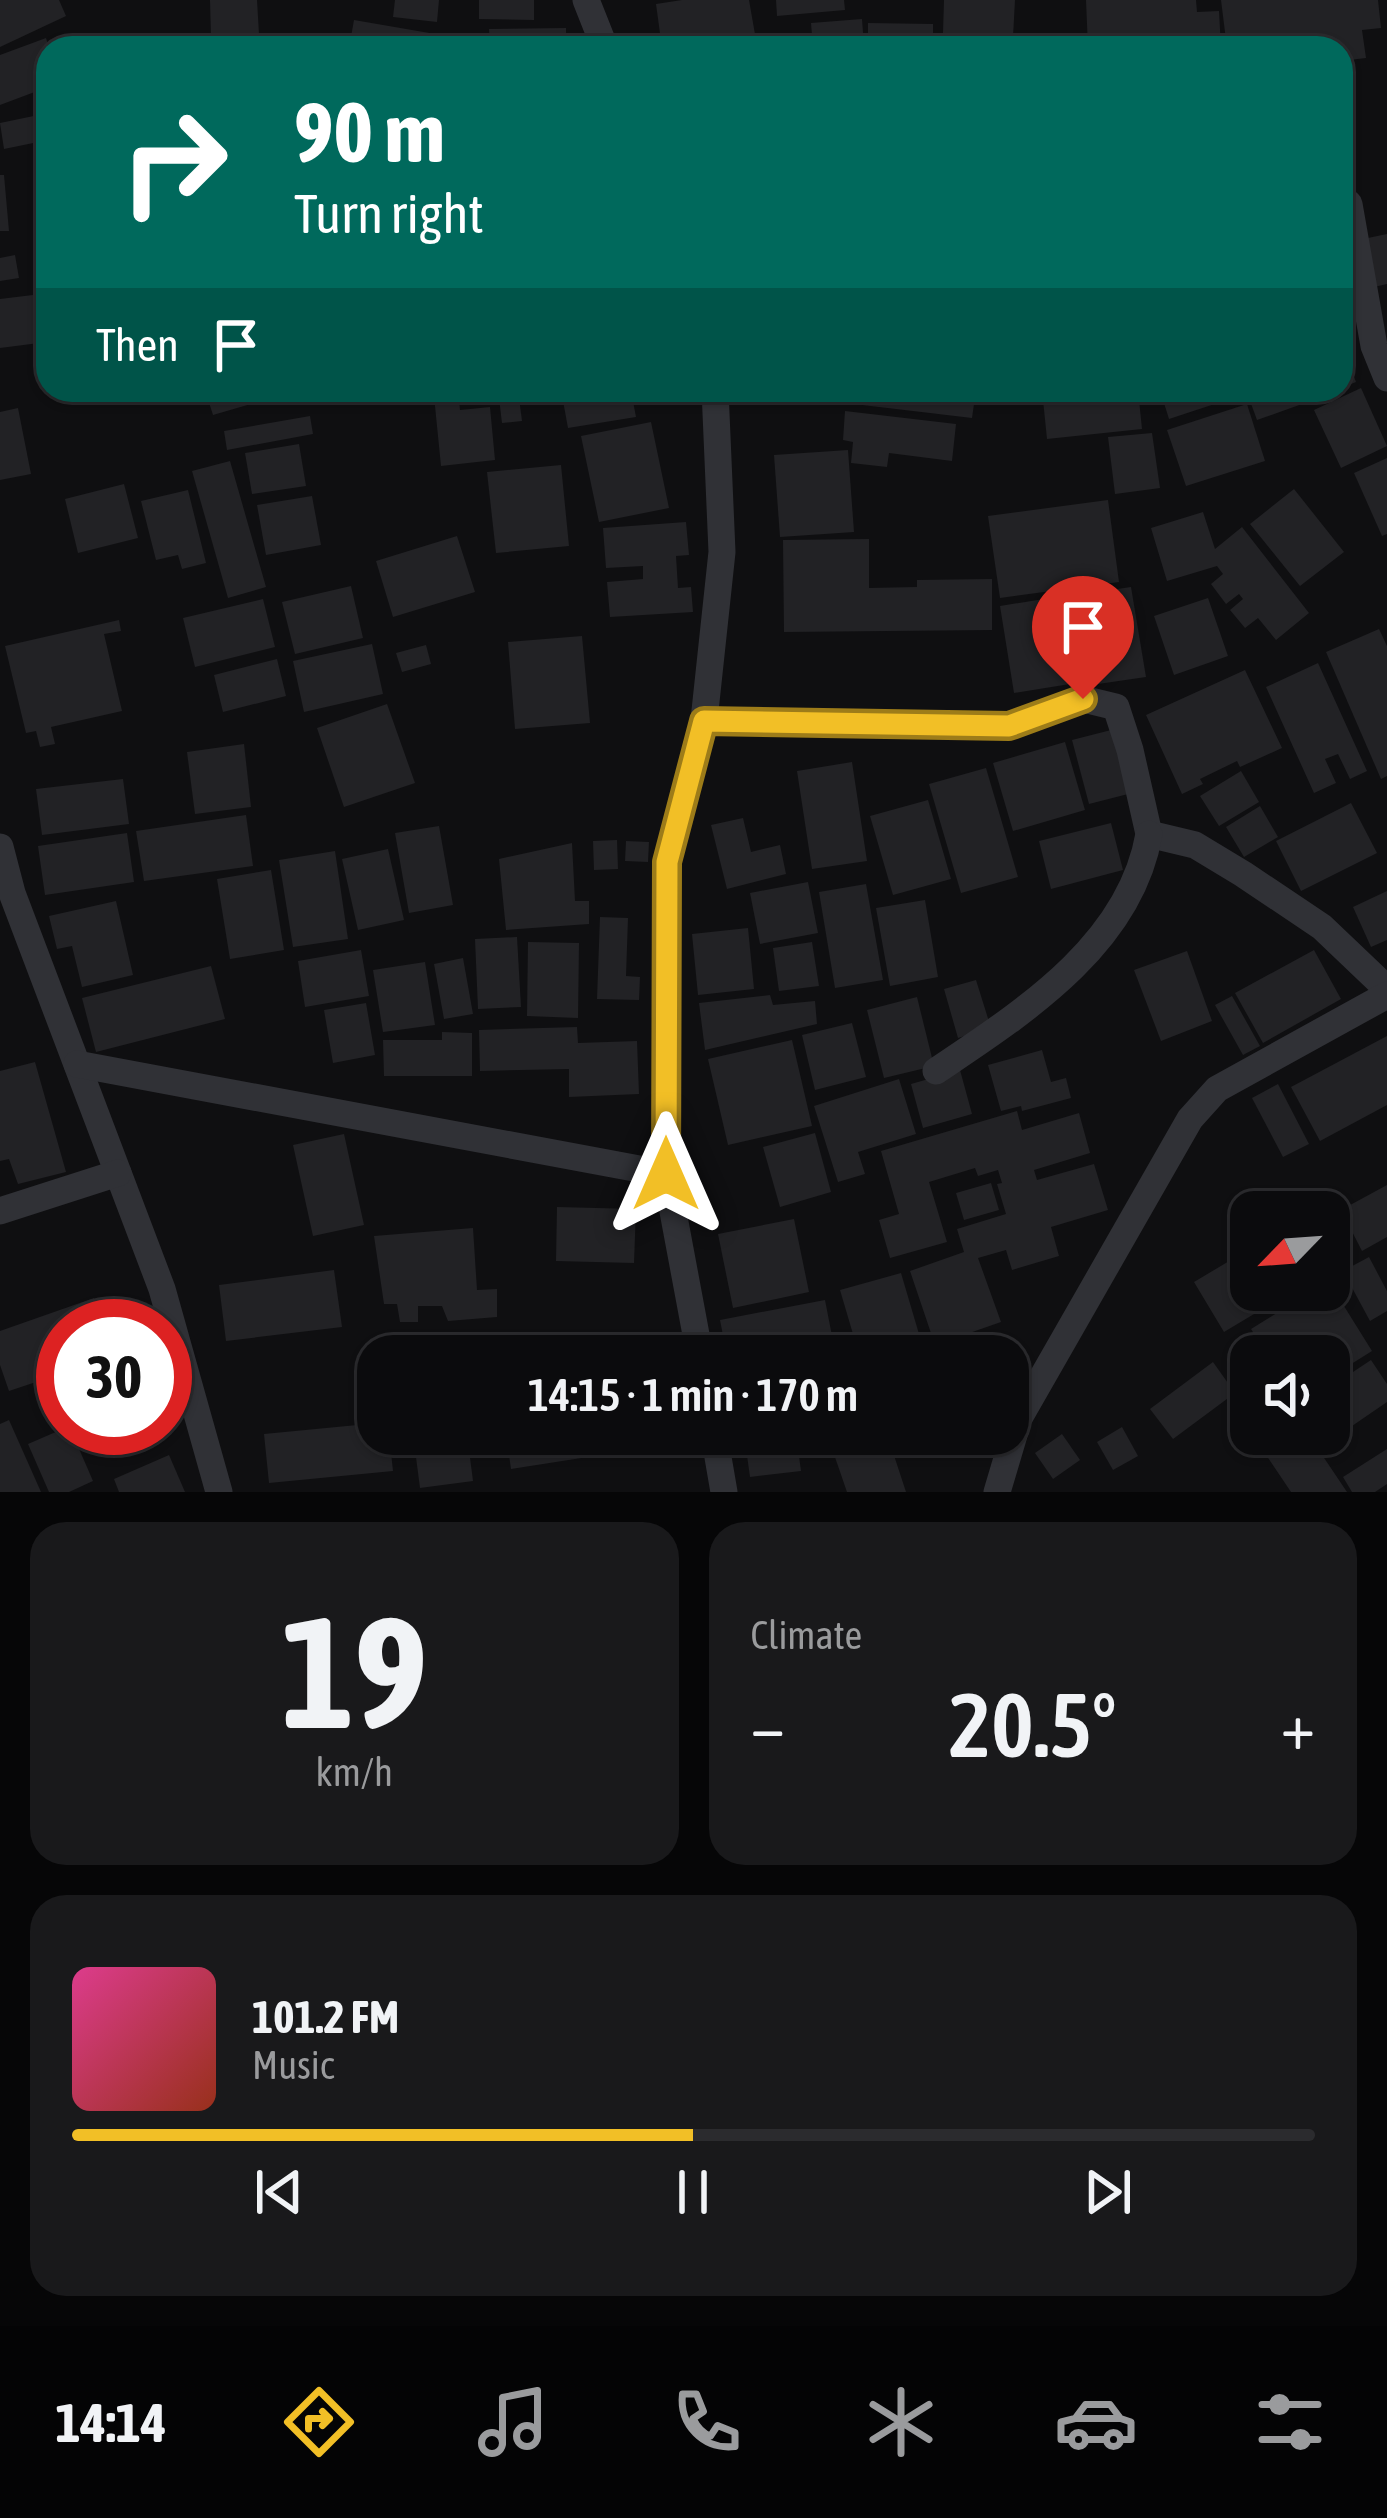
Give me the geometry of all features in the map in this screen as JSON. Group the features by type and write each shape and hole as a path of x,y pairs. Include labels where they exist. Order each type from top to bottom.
{"street":[{"path":"586,0 600,36"},
{"path":"1353,228 1373,346 1387,378"},
{"path":"696,1335 666,1174 667,862 704,721 722,551 716,402"},
{"path":"704,721 1009,726 1083,699 1116,707 1149,834 1131,893 1084,957 1028,1009 936,1071"},
{"path":"998,1492 1018,1418 1190,1119 1217,1089 1387,992 1322,927 1243,874 1195,845 1149,834"},
{"path":"0,848 12,893 162,1289 219,1492"},
{"path":"76,1064 666,1174"},
{"path":"0,1210 118,1173"},
{"path":"718,1455 724,1492"}],"building":[{"path":"0,0 59,0 66,16 0,47"},
{"path":"210,0 257,0 259,34 211,36"},
{"path":"395,0 439,0 437,22 393,17"},
{"path":"479,0 534,0 534,20 479,19"},
{"path":"749,0 755,36 660,36 656,4"},
{"path":"776,0 844,0 845,10 777,16"},
{"path":"944,0 1015,0 1013,36 943,33"},
{"path":"1086,0 1196,0 1197,12 1219,11 1220,36 1088,36"},
{"path":"1221,0 1378,0 1381,28 1362,30 1366,58 1353,60 1353,36 1226,36"},
{"path":"862,19 863,36 812,36 811,23"},
{"path":"354,20 441,35 441,36 351,36"},
{"path":"868,23 933,24 933,36 868,36"},
{"path":"566,28 566,36 489,36 489,29"},
{"path":"36,42 36,92 0,105 0,55"},
{"path":"36,116 36,142 4,149 0,123"},
{"path":"0,175 4,175 9,231 0,231"},
{"path":"1387,234 1387,284 1374,287 1363,239"},
{"path":"15,255 19,278 0,281 0,258"},
{"path":"36,295 36,343 0,348 0,299"},
{"path":"1361,388 1387,446 1341,468 1314,410 1331,402 1353,402 1353,392"},
{"path":"209,402 258,402 213,415"},
{"path":"435,402 459,402 460,410 490,407 495,460 441,466"},
{"path":"499,402 520,402 522,421 502,423"},
{"path":"563,402 633,402 636,417 568,428"},
{"path":"837,402 974,402 972,418"},
{"path":"1043,402 1139,402 1142,429 1047,439"},
{"path":"1164,402 1221,402 1169,419"},
{"path":"1250,402 1301,402 1302,404 1257,420"},
{"path":"1247,404 1265,461 1186,486 1167,430"},
{"path":"18,408 31,474 0,480 0,412"},
{"path":"845,411 956,424 952,461 889,453 887,467 851,463 853,442 843,440"},
{"path":"310,416 313,434 227,450 224,431"},
{"path":"651,422 669,508 599,522 581,436"},
{"path":"1152,433 1160,488 1115,494 1108,437"},
{"path":"299,444 306,486 252,494 245,453"},
{"path":"848,450 854,532 780,537 774,455"},
{"path":"1387,458 1387,534 1382,536 1354,473"},
{"path":"230,461 266,587 228,598 192,471"},
{"path":"561,465 569,546 496,553 487,472"},
{"path":"124,484 138,538 78,553 65,499"},
{"path":"1294,489 1344,552 1300,586 1250,524"},
{"path":"188,490 206,563 182,569 178,555 156,560 141,501"},
{"path":"312,496 321,545 266,555 257,505"},
{"path":"1108,500 1119,582 1000,598 988,516"},
{"path":"1203,512 1215,549 1242,527 1309,613 1276,640 1258,618 1245,628 1230,610 1243,599 1239,594 1226,604 1211,584 1223,574 1217,566 1167,581 1151,528"},
{"path":"686,522 689,555 676,556 678,588 691,587 693,612 610,617 607,582 643,579 643,566 606,568 603,528"},
{"path":"457,536 475,592 393,617 376,561"},
{"path":"869,539 869,588 917,587 917,580 992,579 992,630 784,632 783,540"},
{"path":"351,586 363,638 295,654 282,602"},
{"path":"1131,587 1146,677 1098,684 1083,594"},
{"path":"1056,597 1070,684 1014,693 1000,606"},
{"path":"1208,598 1228,656 1174,675 1154,616"},
{"path":"263,599 275,647 195,667 183,618"},
{"path":"119,620 121,631 104,634 122,711 51,727 55,744 40,747 36,731 26,733 5,646"},
{"path":"1379,629 1387,646 1387,776 1381,779 1326,652"},
{"path":"582,636 590,723 515,729 508,642"},
{"path":"372,644 383,694 304,712 293,661"},
{"path":"426,645 431,664 402,672 396,653"},
{"path":"277,659 286,696 223,712 214,675"},
{"path":"1318,663 1367,771 1350,779 1338,754 1325,759 1336,783 1314,793 1266,687"},
{"path":"1245,670 1282,748 1240,767 1237,761 1200,779 1203,784 1182,794 1146,715"},
{"path":"387,704 415,783 344,807 317,728"},
{"path":"1115,729 1132,793 1089,804 1072,740"},
{"path":"1065,742 1085,810 1013,831 993,763"},
{"path":"244,744 251,807 195,814 187,752"},
{"path":"852,762 867,861 812,869 797,771"},
{"path":"986,768 1018,877 961,893 929,784"},
{"path":"1241,771 1259,802 1219,826 1200,796"},
{"path":"123,779 129,824 42,835 36,789"},
{"path":"928,800 951,879 893,895 870,816"},
{"path":"1351,803 1377,853 1301,891 1276,841"},
{"path":"1260,806 1278,837 1244,857 1226,827"},
{"path":"246,815 253,866 144,881 136,831"},
{"path":"743,818 751,852 780,845 786,874 727,889 711,825"},
{"path":"1111,823 1123,870 1051,889 1039,841"},
{"path":"439,826 453,905 409,913 395,833"},
{"path":"127,833 134,882 45,895 38,846"},
{"path":"617,840 618,869 594,870 593,841"},
{"path":"626,841 649,842 648,862 625,861"},
{"path":"572,843 575,901 589,901 589,924 506,930 499,859"},
{"path":"388,849 404,920 358,930 342,859"},
{"path":"335,851 348,939 293,947 279,860"},
{"path":"271,870 284,950 230,959 217,879"},
{"path":"808,882 818,933 760,944 750,893"},
{"path":"866,884 883,980 835,988 819,892"},
{"path":"1387,891 1387,940 1371,947 1353,907"},
{"path":"925,900 938,977 890,986 876,908"},
{"path":"116,901 133,975 82,987 72,946 57,949 49,916"},
{"path":"600,917 628,918 626,976 640,977 639,1000 597,999"},
{"path":"748,928 754,989 698,995 692,934"},
{"path":"517,937 521,1007 478,1009 475,939"},
{"path":"528,942 579,943 578,1018 527,1016"},
{"path":"812,942 819,986 779,991 773,948"},
{"path":"361,950 369,996 305,1007 298,961"},
{"path":"1314,950 1341,999 1263,1043 1235,993"},
{"path":"1187,951 1212,1021 1161,1041 1134,970"},
{"path":"463,958 473,1014 444,1019 434,964"},
{"path":"425,962 435,1025 383,1032 373,970"},
{"path":"211,966 225,1019 96,1052 82,998"},
{"path":"976,980 991,1028 958,1038 944,989"},
{"path":"770,995 773,1005 815,1001 817,1024 705,1050 699,1003"},
{"path":"1232,996 1260,1046 1243,1055 1215,1005"},
{"path":"917,997 934,1066 884,1078 867,1010"},
{"path":"366,1003 375,1055 333,1063 324,1010"},
{"path":"852,1023 866,1077 815,1090 802,1035"},
{"path":"577,1027 578,1043 637,1041 639,1094 569,1097 569,1069 480,1071 479,1030"},
{"path":"442,1032 472,1033 472,1076 384,1076 383,1040 442,1040"},
{"path":"1387,1036 1387,1105 1320,1141 1291,1087"},
{"path":"792,1040 812,1126 728,1145 708,1059"},
{"path":"1042,1050 1051,1082 1066,1078 1071,1098 1022,1111 1021,1106 1001,1111 988,1065"},
{"path":"35,1062 66,1172 18,1184 9,1159 0,1161 0,1071"},
{"path":"960,1070 972,1114 923,1128 911,1084"},
{"path":"899,1079 916,1134 858,1152 865,1174 838,1182 814,1106"},
{"path":"1278,1084 1309,1144 1283,1157 1252,1098"},
{"path":"1017,1111 1022,1130 1079,1113 1090,1153 1034,1170 1037,1180 1094,1164 1108,1210 1051,1227 1059,1256 1012,1270 1006,1250 978,1258 1001,1322 964,1335 932,1335 910,1271 964,1252 957,1229 1006,1214 997,1184 1002,1183 998,1170 978,1176 975,1168 929,1182 947,1242 890,1258 879,1220 899,1214 881,1151"},
{"path":"815,1133 831,1192 780,1207 763,1147"},
{"path":"344,1134 364,1225 313,1236 293,1145"},
{"path":"991,1183 999,1210 964,1220 956,1193"},
{"path":"1387,1185 1387,1237 1362,1251 1350,1228 1350,1205"},
{"path":"557,1207 636,1209 634,1263 556,1261"},
{"path":"794,1219 809,1292 733,1308 718,1234"},
{"path":"473,1228 477,1290 497,1289 497,1317 448,1321 442,1306 418,1306 418,1322 400,1322 397,1304 384,1304 374,1236"},
{"path":"1369,1257 1387,1291 1387,1311 1370,1321 1350,1284 1350,1267"},
{"path":"1230,1261 1230,1311 1259,1311 1224,1332 1194,1282"},
{"path":"334,1270 342,1327 226,1341 219,1285"},
{"path":"901,1273 919,1334 853,1335 840,1290"},
{"path":"825,1300 832,1335 723,1335 720,1320"},
{"path":"1280,1311 1347,1311 1372,1351 1350,1365 1350,1335 1255,1335 1251,1329"},
{"path":"36,1318 36,1382 9,1391 0,1365 0,1331"},
{"path":"1371,1360 1387,1384 1387,1402 1352,1426 1350,1423 1350,1374"},
{"path":"1213,1362 1230,1386 1230,1397 1173,1439 1150,1409"},
{"path":"9,1420 41,1492 0,1492 0,1424"},
{"path":"357,1425 357,1455 391,1455 393,1471 269,1483 264,1434"},
{"path":"1122,1427 1138,1456 1113,1470 1097,1442"},
{"path":"1062,1434 1080,1460 1053,1479 1035,1453"},
{"path":"36,1441 36,1455 82,1455 93,1481 69,1492 49,1492 28,1444"},
{"path":"1387,1449 1387,1484 1375,1492 1352,1492 1343,1477"},
{"path":"169,1455 185,1492 119,1492 114,1479"},
{"path":"416,1455 470,1455 473,1481 420,1488"},
{"path":"509,1455 601,1455 511,1469"},
{"path":"747,1455 799,1455 801,1471 750,1477"},
{"path":"834,1455 894,1455 906,1492 847,1492"},
{"path":"1266,1455 1322,1455 1347,1492 1291,1492"}],"route":[{"path":"666,1174 667,862 704,721 1009,726 1083,699"}]}
